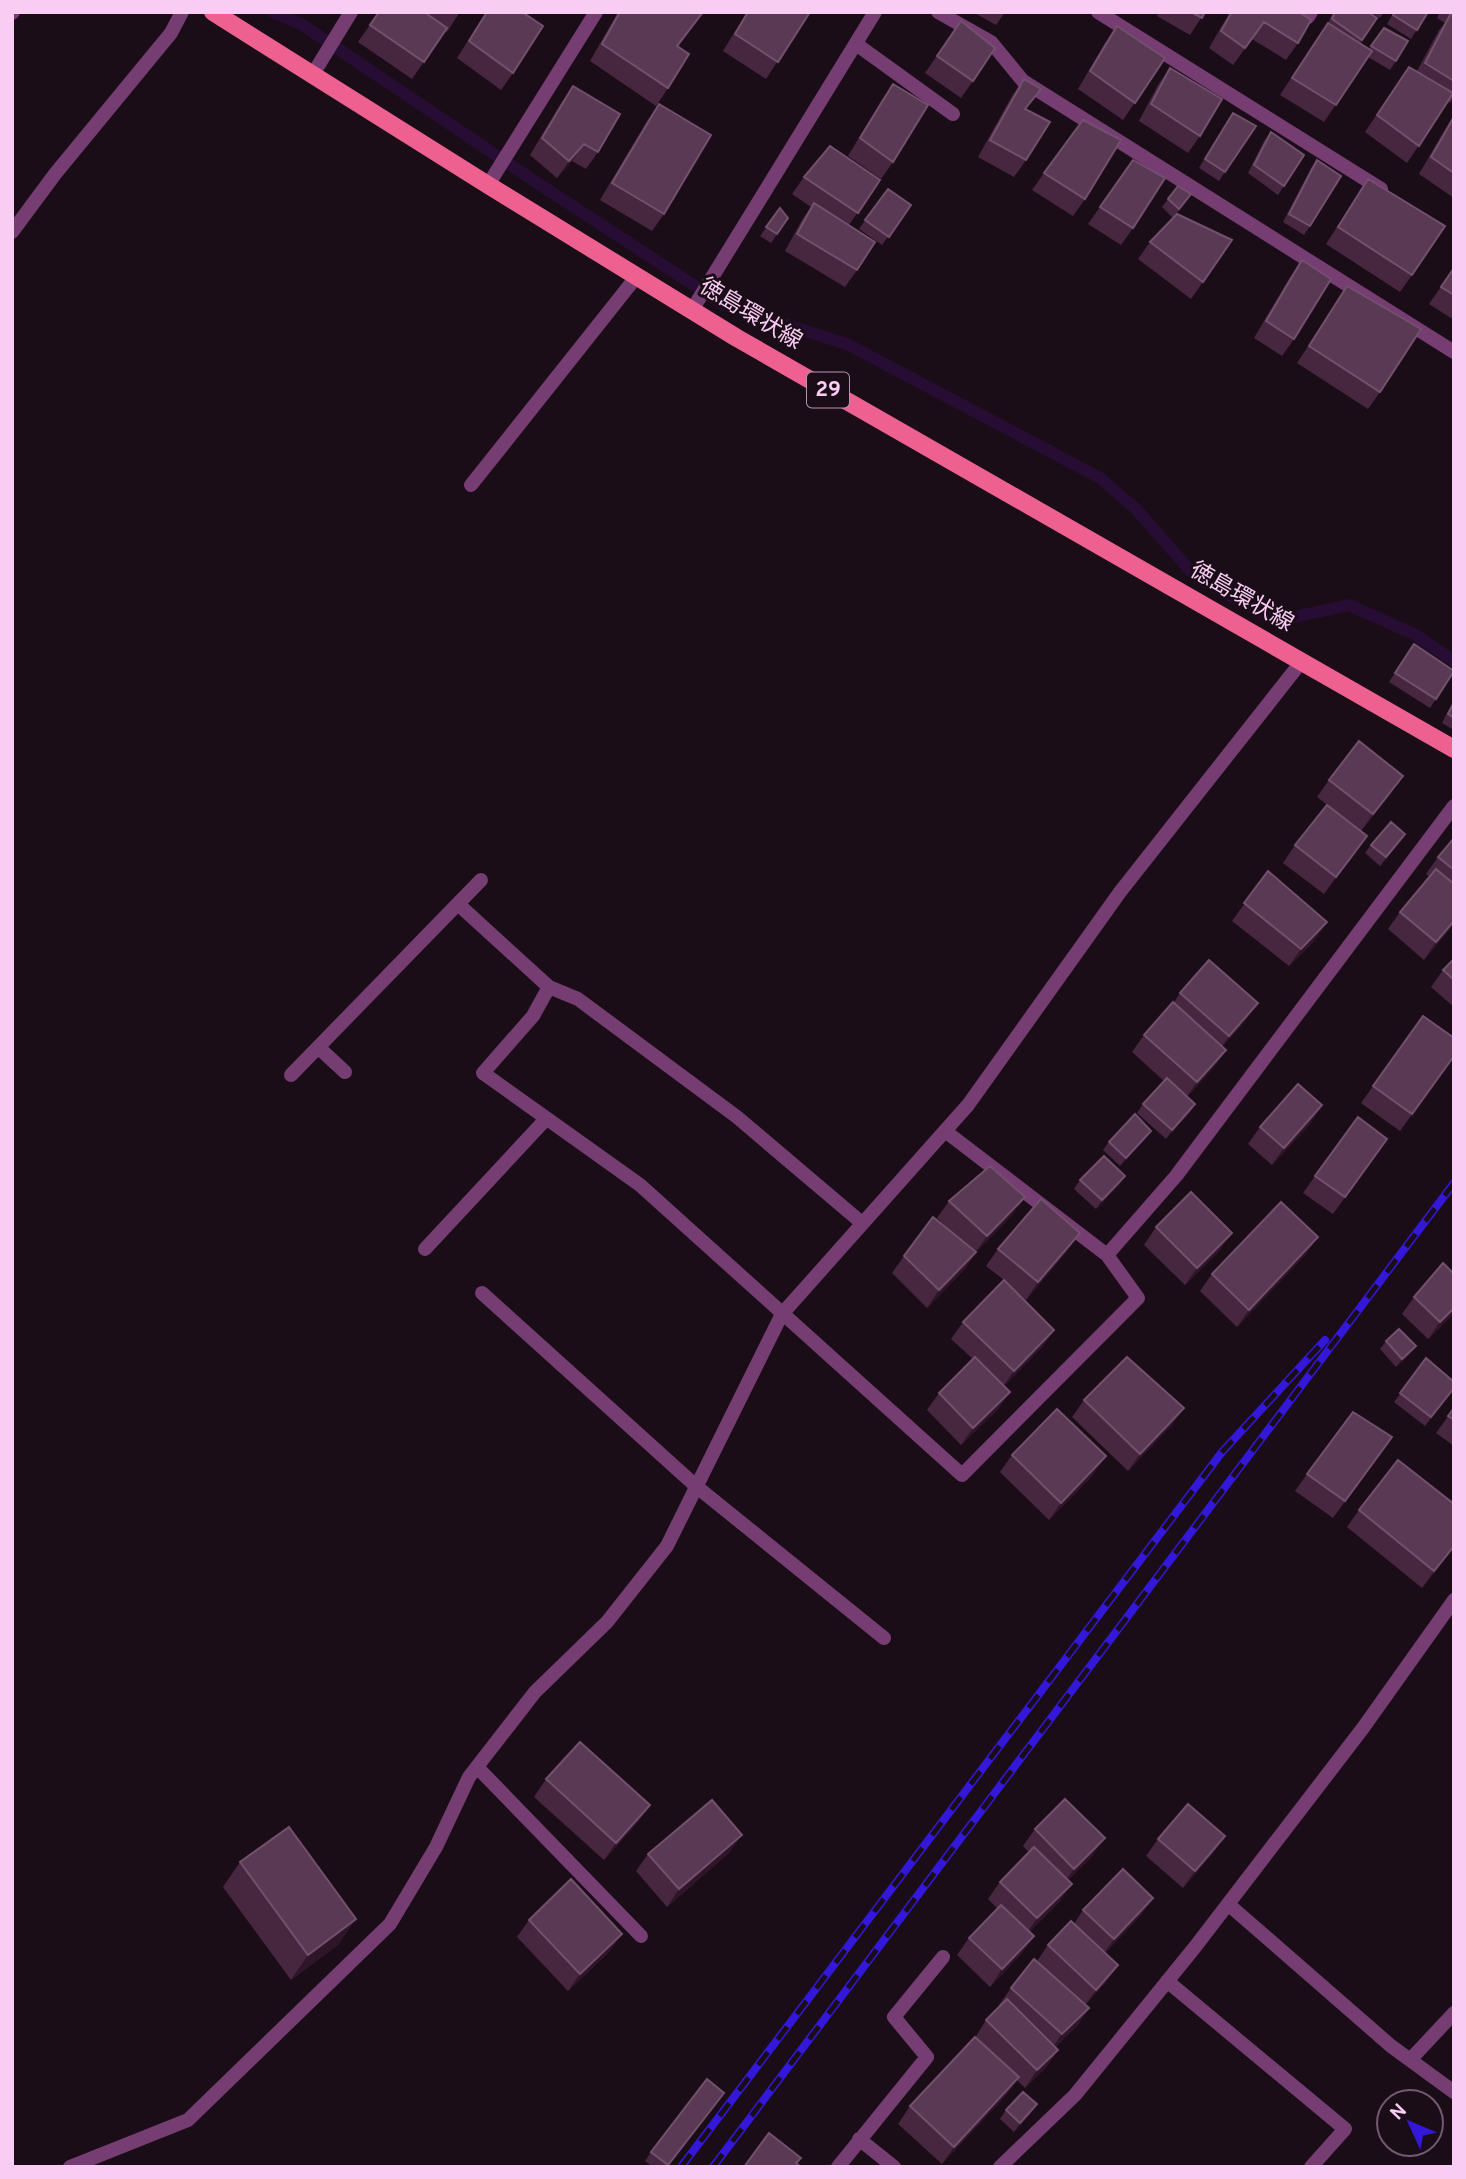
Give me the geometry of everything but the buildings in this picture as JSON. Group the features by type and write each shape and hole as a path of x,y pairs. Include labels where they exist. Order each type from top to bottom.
{"main road":[{"name":"徳島環状線","path":"213,12 637,276 696,304 737,338 1454,749"}],"street":[{"path":"12,232 55,174 171,33 182,12"},
{"path":"313,74 351,12"},
{"path":"488,185 596,12"},
{"path":"696,304 875,12"},
{"path":"938,12 991,42 1023,81 1454,352"},
{"path":"1098,12 1391,195"},
{"path":"856,44 953,114"},
{"path":"471,485 637,276"},
{"path":"70,2167 188,2120 390,1924 436,1847 469,1777 536,1692 607,1622 667,1546 782,1314 968,1105 1120,892 1302,661"},
{"path":"1107,1255 1176,1176 1454,806"},
{"path":"291,1075 481,880"},
{"path":"458,904 549,987 578,999 737,1117 862,1223"},
{"path":"549,987 533,1016 483,1073 640,1185 962,1475 1138,1298 1107,1255 945,1131"},
{"path":"318,1046 345,1072"},
{"path":"425,1249 546,1119"},
{"path":"482,1293 697,1487 884,1637"},
{"path":"1000,2167 1075,2095 1228,1905 1363,1728 1454,1601"},
{"path":"477,1767 641,1936"},
{"path":"1228,1905 1391,2046 1454,2092"},
{"path":"838,2167 927,2057 894,2017 943,1957"},
{"path":"1167,1981 1345,2129 1311,2167"},
{"path":"1410,2060 1454,2013"},
{"path":"859,2139 894,2167"}],"waterway":[{"path":"273,12 301,24 724,305 847,344 1100,478 1135,508 1195,576 1276,621 1349,605 1414,634 1454,661"}],"railway":[{"path":"713,2167 1454,1183"},
{"path":"681,2167 1222,1452 1325,1340"}]}
